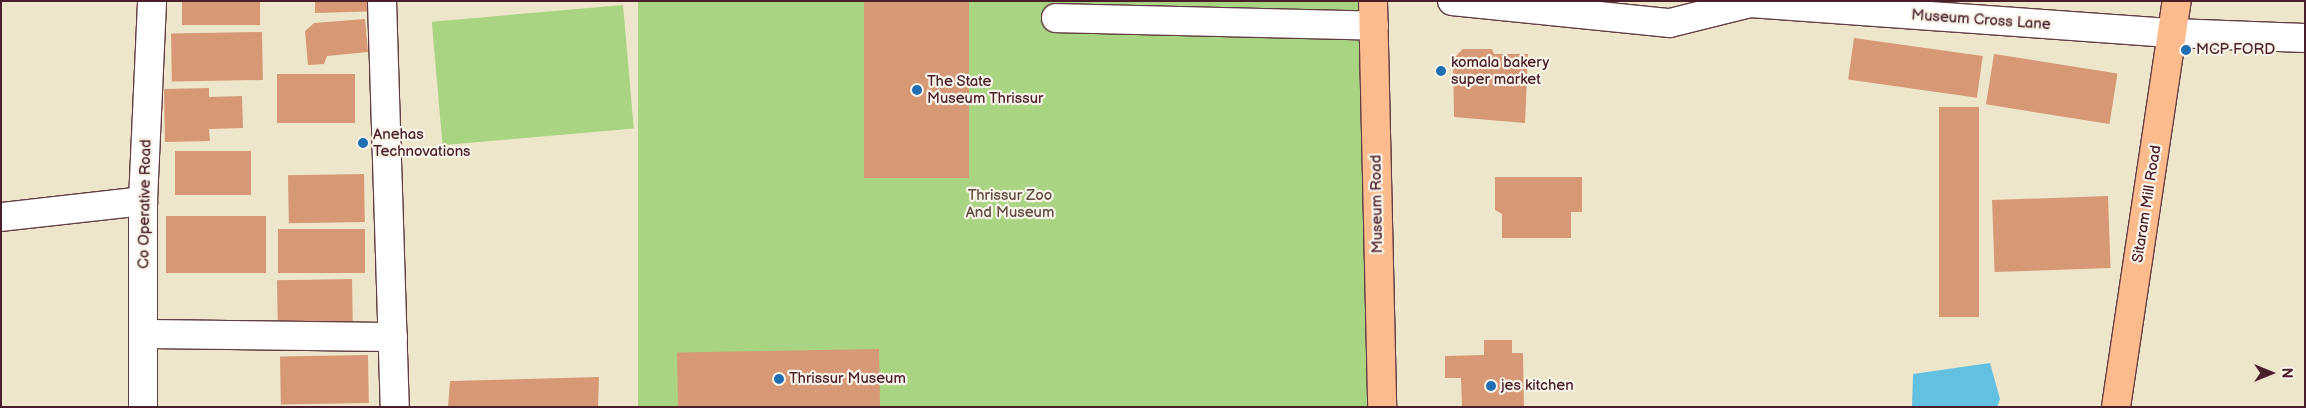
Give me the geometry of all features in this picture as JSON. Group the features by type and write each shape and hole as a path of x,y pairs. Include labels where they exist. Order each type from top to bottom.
{"main road":[{"name":"Sitaram Mill Road","path":"2116,407 2177,1"},
{"name":"Museum Road","path":"1374,14 1382,407"}],"street":[{"name":"Co Operative Road","path":"142,407 144,334 143,201 152,1"},
{"path":"382,1 395,407"},
{"name":"Museum Cross Lane","path":"1452,1 1670,23 1750,3 2172,34 2305,38"},
{"path":"1056,18 1374,14"},
{"path":"1,217 143,201"},
{"path":"144,334 393,337"}],"green space":[{"name":"Thrissur Zoo And Museum","path":"638,1 1374,1 1374,407 638,407"},
{"path":"623,5 634,129 443,145 432,22"}],"water":[{"path":"1990,363 2000,399 1997,407 1912,407 1913,374"}],"building":[{"path":"182,1 260,1 260,25 182,25"},
{"path":"315,1 383,1 384,11 315,13"},
{"name":"The State Museum Thrissur","path":"864,1 969,1 969,178 864,178"},
{"path":"365,19 368,52 327,56 324,64 308,65 305,31 314,23"},
{"path":"262,32 263,80 172,82 171,34"},
{"path":"1854,38 1983,56 1977,98 1848,80"},
{"path":"1463,49 1492,49 1494,54 1528,54 1525,123 1454,117 1453,59"},
{"path":"1994,54 2117,74 2109,124 1986,104"},
{"path":"277,74 355,74 355,123 277,123"},
{"path":"209,88 209,97 242,96 243,128 209,129 210,141 165,142 164,89"},
{"path":"1939,107 1979,107 1979,317 1939,317"},
{"path":"175,151 251,151 251,195 175,195"},
{"path":"364,174 365,222 289,223 288,175"},
{"path":"1495,177 1582,177 1582,212 1571,212 1571,238 1502,238 1502,214 1495,210"},
{"path":"2108,196 2111,268 1995,272 1992,200"},
{"path":"166,216 266,216 266,273 166,273"},
{"path":"278,229 365,229 365,273 278,273"},
{"path":"352,279 353,328 278,329 277,280"},
{"path":"1484,340 1512,340 1512,353 1523,353 1524,407 1462,407 1461,378 1445,378 1445,356 1484,355"},
{"name":"Thrissur Museum","path":"879,349 880,407 678,407 677,353"},
{"path":"368,355 369,403 281,405 280,357"},
{"path":"599,377 598,407 448,407 450,381"}],"place":[{"name":"MCP FORD","path":"2186,50"},
{"name":"komala bakery super market","path":"1441,71"},
{"name":"The State Museum Thrissur","path":"917,90"},
{"name":"Anehas Technovations","path":"363,143"},
{"name":"Thrissur Museum","path":"779,379"},
{"name":"jes kitchen","path":"1491,386"}]}
